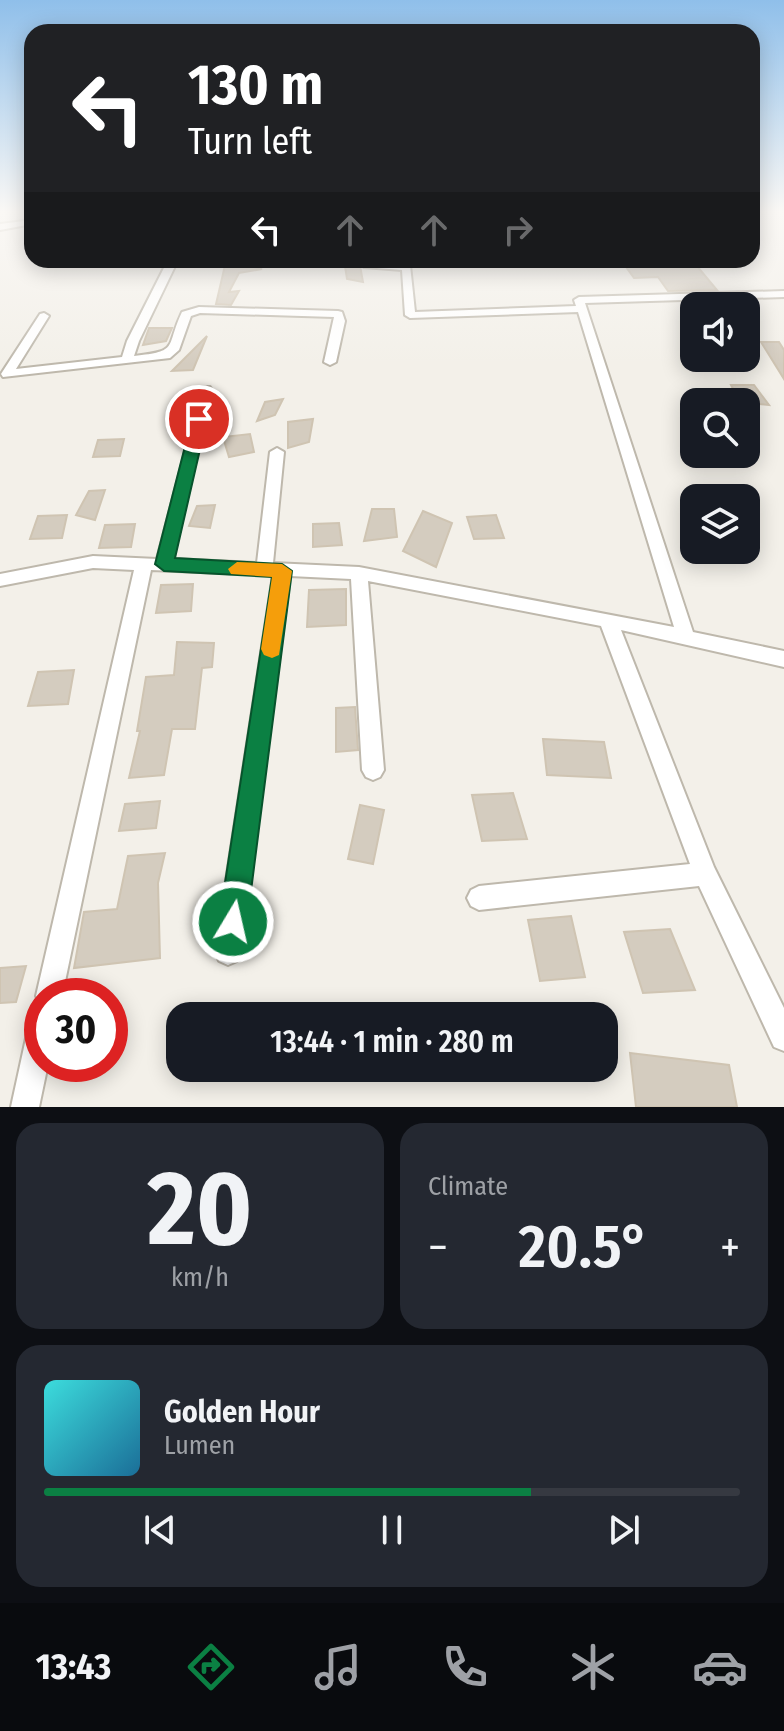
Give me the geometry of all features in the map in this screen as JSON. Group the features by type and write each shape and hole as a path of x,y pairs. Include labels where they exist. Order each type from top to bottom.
{"street":[{"path":"127,361 133,341 169,268"},
{"path":"407,268 410,315 582,309"},
{"path":"686,638 579,300 784,294"},
{"path":"44,316 7,374 168,355 186,314 194,310 338,314 340,321 330,362"},
{"path":"53,978 154,564 206,390"},
{"path":"228,952 273,570 277,452"},
{"path":"0,580 93,562 359,573 608,620 784,659"},
{"path":"359,573 373,770"},
{"path":"608,620 705,874 784,1037"},
{"path":"479,898 705,874"},
{"path":"25,1107 30,1082"}],"building":[{"path":"224,268 262,269 239,273 229,292 239,291 231,305 216,304"},
{"path":"345,268 360,268 363,282 347,279"},
{"path":"627,268 699,268 717,290 668,291 658,277 634,278"},
{"path":"149,328 172,328 166,341 143,345"},
{"path":"207,336 193,370 172,371"},
{"path":"761,342 779,342 784,350 784,379"},
{"path":"731,385 754,385 756,388 733,388"},
{"path":"760,393 769,405 760,404"},
{"path":"283,399 275,415 257,421 265,402"},
{"path":"313,419 309,442 288,448 288,422"},
{"path":"250,434 254,452 229,457 223,437"},
{"path":"124,439 120,456 93,457 98,440"},
{"path":"105,490 95,520 76,515 89,491"},
{"path":"215,505 210,528 189,526 197,506"},
{"path":"372,509 394,509 397,537 364,541"},
{"path":"423,511 452,523 436,567 403,551"},
{"path":"67,515 62,538 30,539 38,516"},
{"path":"496,515 504,538 474,539 467,517"},
{"path":"339,523 342,545 313,547 313,524"},
{"path":"135,524 131,547 99,548 105,525"},
{"path":"193,584 191,611 156,613 161,585"},
{"path":"346,589 346,625 307,627 309,590"},
{"path":"177,642 214,643 212,667 202,668 195,729 172,729 164,775 129,778 140,731 137,731 146,677 174,675"},
{"path":"74,670 68,704 28,706 38,672"},
{"path":"355,707 358,750 336,752 336,708"},
{"path":"543,739 604,742 611,778 547,775"},
{"path":"513,793 527,839 482,841 472,795"},
{"path":"160,801 156,828 119,831 125,804"},
{"path":"360,805 384,810 373,864 348,859"},
{"path":"165,853 158,883 160,958 74,968 84,912 117,909 128,856"},
{"path":"571,916 585,977 540,981 528,920"},
{"path":"670,929 695,990 643,993 624,932"},
{"path":"26,966 16,1002 0,1003 0,968"},
{"path":"630,1053 729,1065 737,1107 636,1107"}],"slow traffic":[{"path":"237,569 282,571 272,649"}],"route":[{"path":"199,419 164,564 282,571 233,922"}]}
